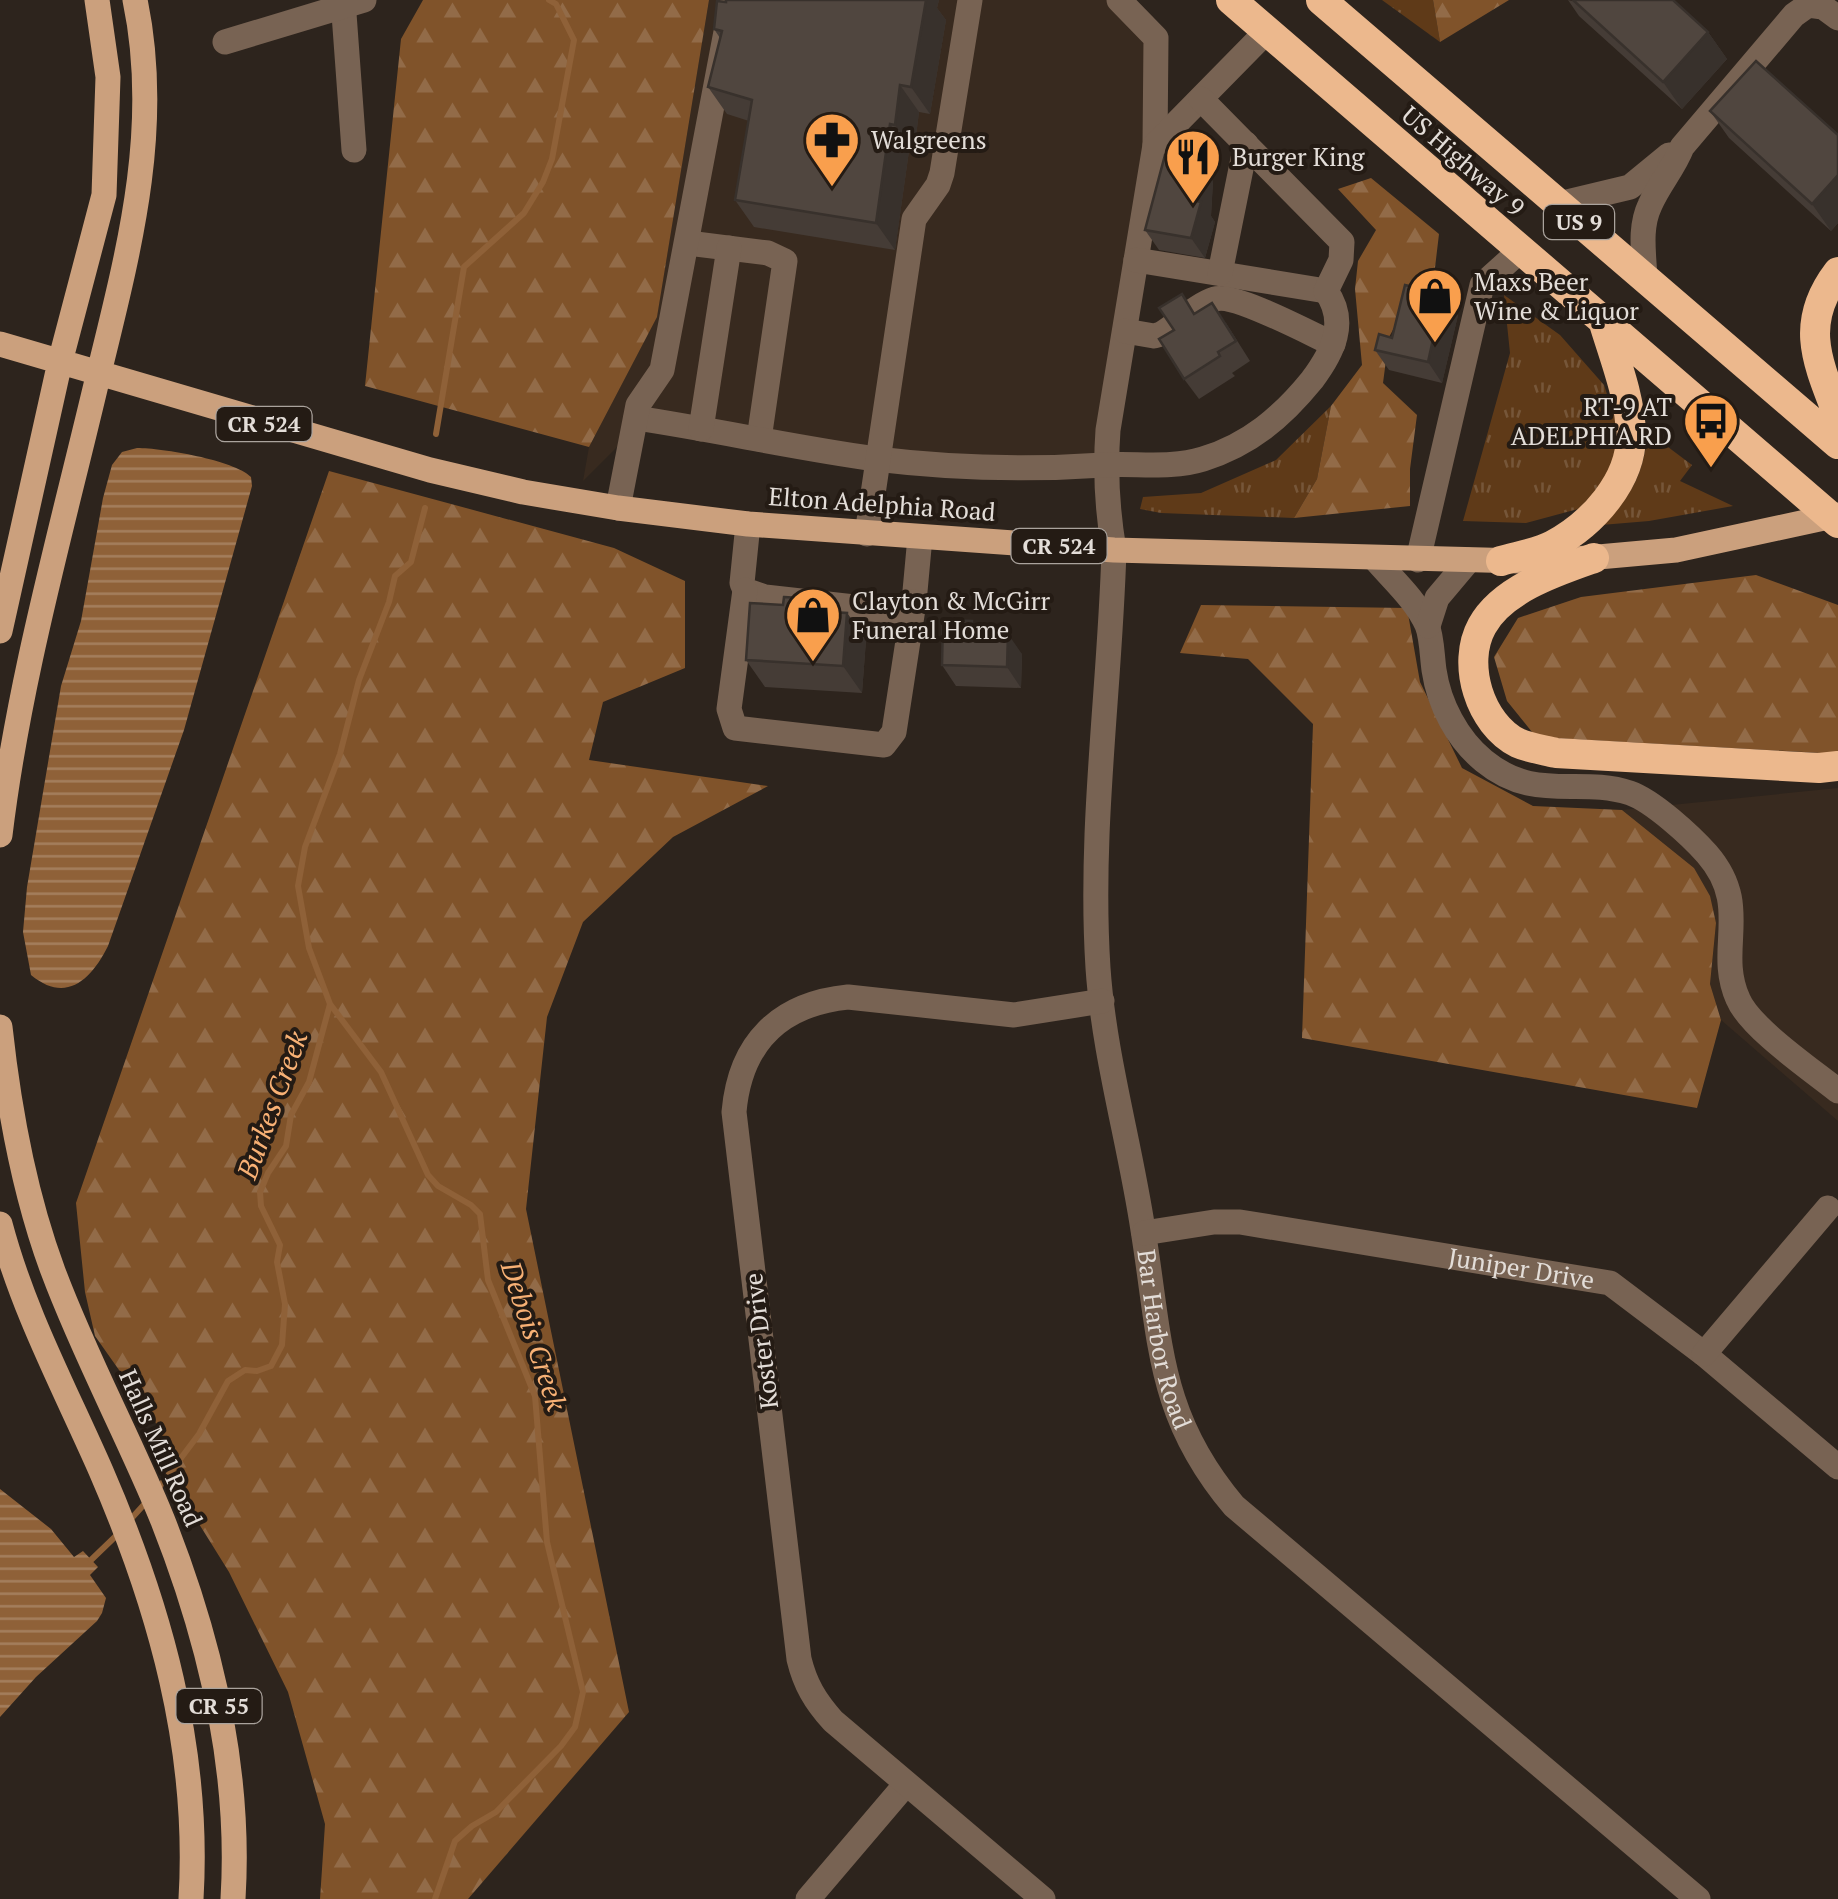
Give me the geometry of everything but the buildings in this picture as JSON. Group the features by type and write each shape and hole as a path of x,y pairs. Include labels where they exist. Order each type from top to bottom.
{"highway":[{"name":"US Highway 9","path":"1231,0 1835,518"},
{"name":"US Highway 9","path":"1321,0 1838,444"},
{"path":"1838,272 1820,305 1813,343 1838,414"},
{"path":"1501,561 1550,546 1585,524 1622,475 1631,439 1630,418 1604,320"},
{"path":"1594,558 1542,576 1507,600 1482,626 1474,657 1478,691 1488,718 1518,742 1556,753 1838,766"}],"main road":[{"path":"0,631 60,362 104,195 108,77 97,0"},
{"path":"0,835 20,716 134,224 141,172 145,72 135,0"},
{"name":"Elton Adelphia Road","path":"0,344 430,470 618,508 748,524 1114,550 1501,561 1676,550 1835,518"},
{"name":"Halls Mill Road","path":"0,1027 12,1117 43,1242 92,1366 162,1520 202,1638 220,1712 232,1794 234,1899"},
{"name":"CR 55","path":"0,1224 29,1315 134,1550 164,1647 180,1720 190,1800 191,1899"}],"street":[{"path":"618,508 638,405 662,370 732,0"},
{"path":"867,534 914,219 938,185 942,172 970,0"},
{"name":"Bar Harbor Road","path":"1119,0 1156,38 1156,145 1106,465 1106,502 1114,550 1095,894 1102,1001 1167,1387 1187,1438 1218,1486 1256,1526 1698,1899"},
{"path":"226,42 350,2 354,150"},
{"path":"1559,204 1630,187 1682,147 1794,15 1808,5 1822,7 1838,18"},
{"path":"1156,145 1267,31"},
{"path":"1201,99 1339,236 1341,260 1326,291"},
{"path":"1220,273 1246,144"},
{"path":"1645,279 1642,232 1648,209 1682,147"},
{"path":"688,243 768,253 786,261 759,439"},
{"path":"700,429 729,248"},
{"path":"1418,560 1482,285 1521,250"},
{"path":"1136,260 1326,291"},
{"path":"636,418 879,459 1066,470 1106,465 1165,466 1200,460 1265,429 1292,405 1320,370 1333,344 1339,316 1326,291"},
{"path":"1125,332 1161,334 1210,300 1220,298 1271,315 1333,344"},
{"path":"748,524 742,582 745,590 729,709 735,728 884,745 894,732 920,537"},
{"path":"1375,559 1428,626"},
{"path":"1469,560 1437,598 1428,626 1436,684 1461,738 1486,764 1513,779 1533,785 1630,794 1649,804 1703,850 1730,893 1733,982 1743,1009 1838,1092"},
{"path":"745,590 765,597 890,611 904,610 914,602"},
{"name":"Koster Drive","path":"1043,1899 833,1720 816,1702 804,1680 734,1112 736,1090 750,1054 767,1031 784,1017 823,1000 848,996 1014,1015 1102,1001"},
{"path":"1704,1354 1828,1208"},
{"name":"Juniper Drive","path":"1144,1233 1240,1222 1594,1278 1623,1290 1838,1468"},
{"path":"808,1899 906,1784"}],"shaded area":[{"path":"709,0 1119,0 1156,38 1105,465 879,459 645,419 583,481 589,447 657,316"},
{"path":"137,448 230,465 251,477 252,486 184,730 108,946 85,978 66,988 55,987 31,975 23,932 27,887 61,686 81,621 103,498 112,465 122,452"},
{"path":"1838,788 1838,1121 1721,1020 1710,984 1716,923 1694,868 1622,810"},
{"path":"0,1489 51,1529 74,1557 83,1551 98,1567 90,1575 106,1598 97,1621 36,1677 0,1717"}],"green space":[{"path":"423,0 709,0 657,317 589,447 365,386 401,39"},
{"path":"1382,0 1433,0 1440,42"},
{"path":"1433,0 1509,0 1440,42"},
{"path":"1371,178 1439,234 1434,276 1410,299 1389,337 1383,383 1417,415 1410,506 1294,518 1317,479 1331,406 1362,365 1355,289 1358,261 1376,230 1338,189"},
{"path":"1504,295 1560,335 1604,385 1621,438 1608,481 1578,509 1526,523 1463,521 1510,353"},
{"path":"1331,406 1317,479 1294,518 1140,509 1143,497 1201,493 1276,460"},
{"path":"1648,432 1692,465 1680,481 1733,506 1601,525 1635,483"},
{"path":"329,471 614,548 685,581 685,668 603,702 589,760 768,786 673,837 583,922 547,1017 526,1209 629,1712 468,1899 320,1899 325,1824 288,1692 229,1572 186,1503 155,1421 95,1336 85,1292 76,1203"},
{"path":"1756,575 1838,605 1838,754 1536,737 1507,701 1494,657 1518,618 1581,597"},
{"path":"1201,605 1407,608 1420,682 1462,768 1533,806 1622,810 1694,868 1710,896 1716,923 1710,984 1721,1020 1697,1108 1302,1038 1313,724 1248,659 1180,653"}],"waterway":[{"name":"Debois Creek","path":"436,434 464,267 524,213 552,159 574,40 556,4 549,0"},
{"name":"Debois Creek","path":"425,508 411,562 395,576 359,680 340,754 305,847 298,886 309,948 330,1004 381,1072 428,1175 480,1214 488,1280 535,1396 547,1542 583,1692 575,1727 561,1746 496,1812 455,1841 435,1899"},
{"name":"Burkes Creek","path":"157,1490 199,1434 228,1381 245,1370 271,1366 282,1345 285,1304 277,1262 280,1245 261,1206 260,1192 286,1146 291,1115 309,1082 330,1004"},
{"name":"Burkes Creek","path":"130,1520 149,1499"},
{"name":"Burkes Creek","path":"91,1560 119,1533"}],"place":[{"name":"Walgreens","path":"832,189"},
{"name":"Burger King","path":"1193,206"},
{"name":"Maxs Beer Wine & Liquor","path":"1435,345"},
{"name":"RT-9 AT ADELPHIA RD","path":"1711,470"},
{"name":"Clayton & McGirr Funeral Home","path":"813,664"}]}
